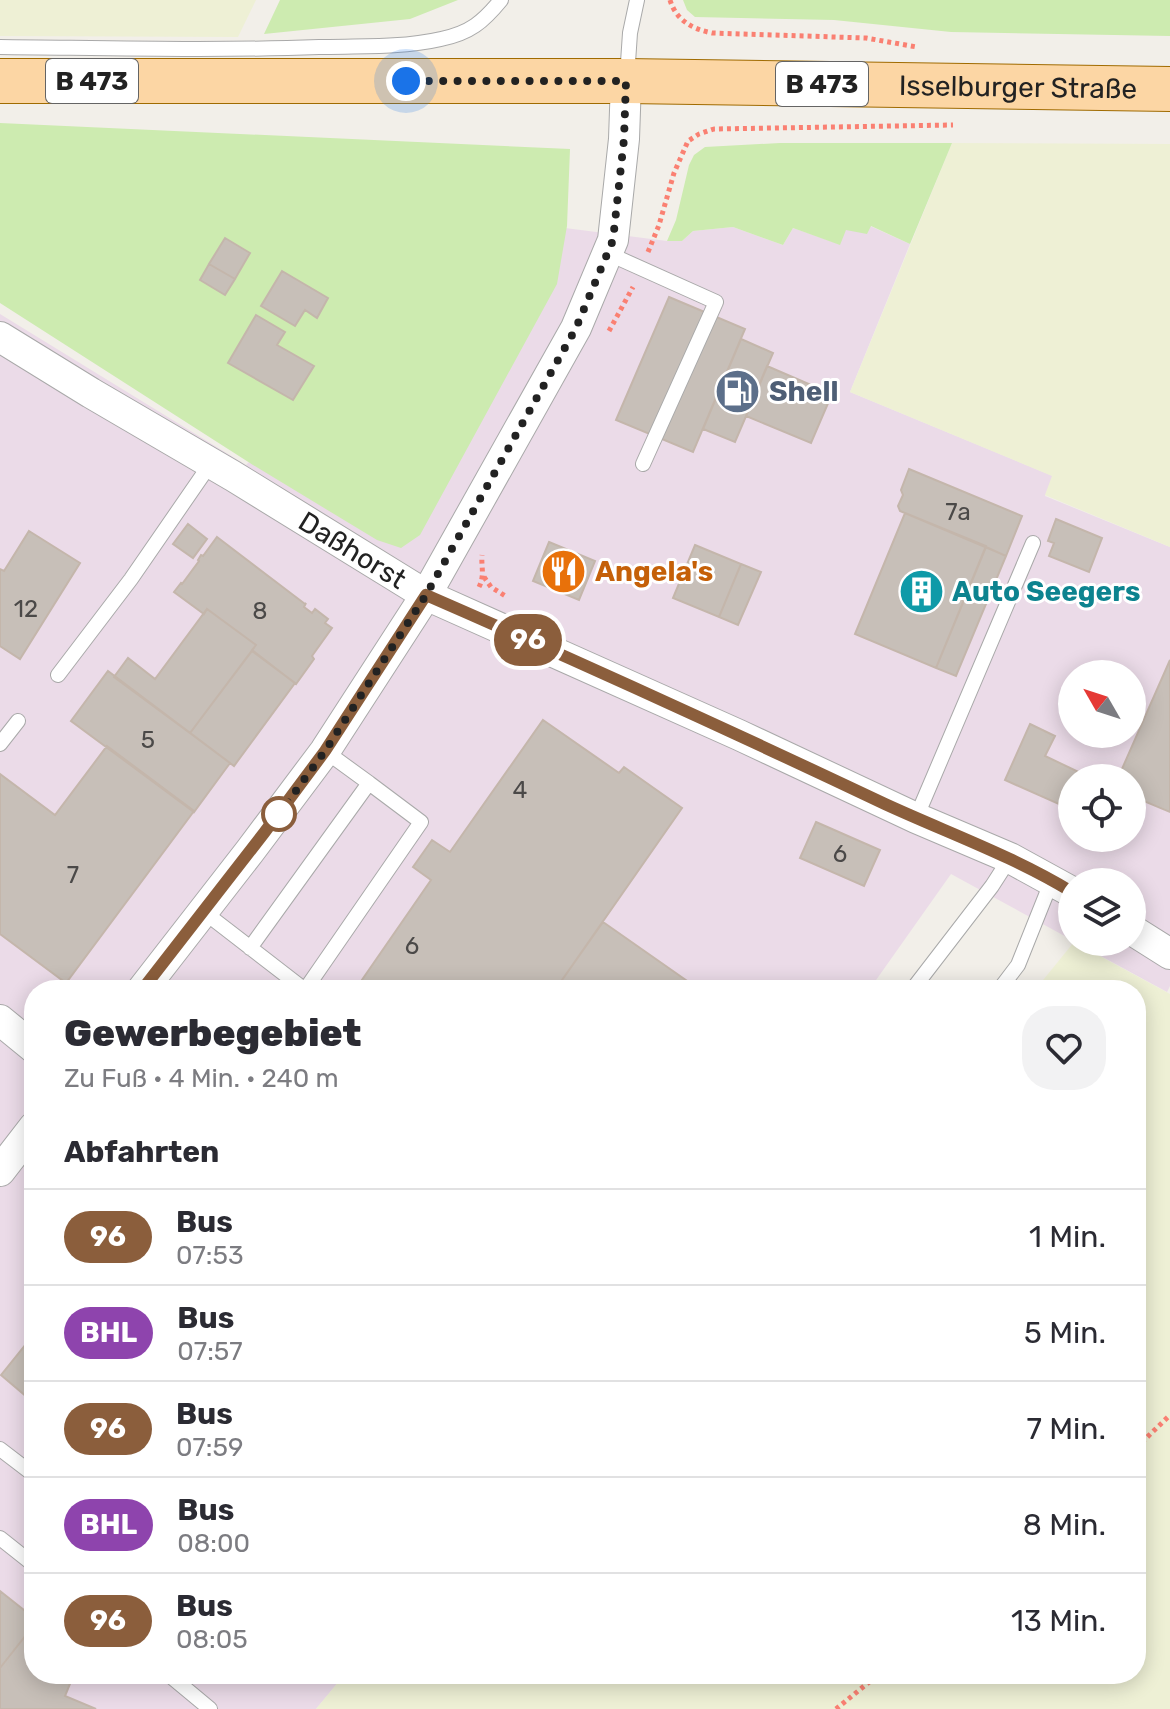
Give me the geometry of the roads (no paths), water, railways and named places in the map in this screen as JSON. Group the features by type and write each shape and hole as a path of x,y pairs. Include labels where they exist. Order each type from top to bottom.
{"main road":[{"name":"Isselburger Straße","path":"0,81 626,81 1170,89"}],"street":[{"path":"150,980 325,751 426,595 576,328 613,240 624,139 626,81"},
{"name":"Daßhorst","path":"0,337 426,595 1010,858 1058,884"},
{"path":"1146,935 1166,941"},
{"path":"0,1020 24,1040"},
{"path":"0,1171 24,1140"}],"lane":[{"path":"0,47 240,50 403,44 442,39 468,30 485,20 501,0"},
{"path":"626,81 630,33 637,0"},
{"path":"607,253 716,302 643,464"},
{"path":"58,675 131,579 211,463"},
{"path":"916,818 1033,543"},
{"path":"0,744 18,721"},
{"path":"312,980 421,822 325,751"},
{"path":"250,948 369,783"},
{"path":"920,980 1010,858"},
{"path":"1007,980 1058,893"},
{"path":"204,912 292,980"},
{"path":"0,1449 24,1467"},
{"path":"0,1538 24,1557"},
{"path":"180,1684 210,1709"}],"place":[{"name":"Shell","path":"738,391"},
{"name":"Angela's","path":"564,571"},
{"name":"Auto Seegers","path":"921,591"}]}
